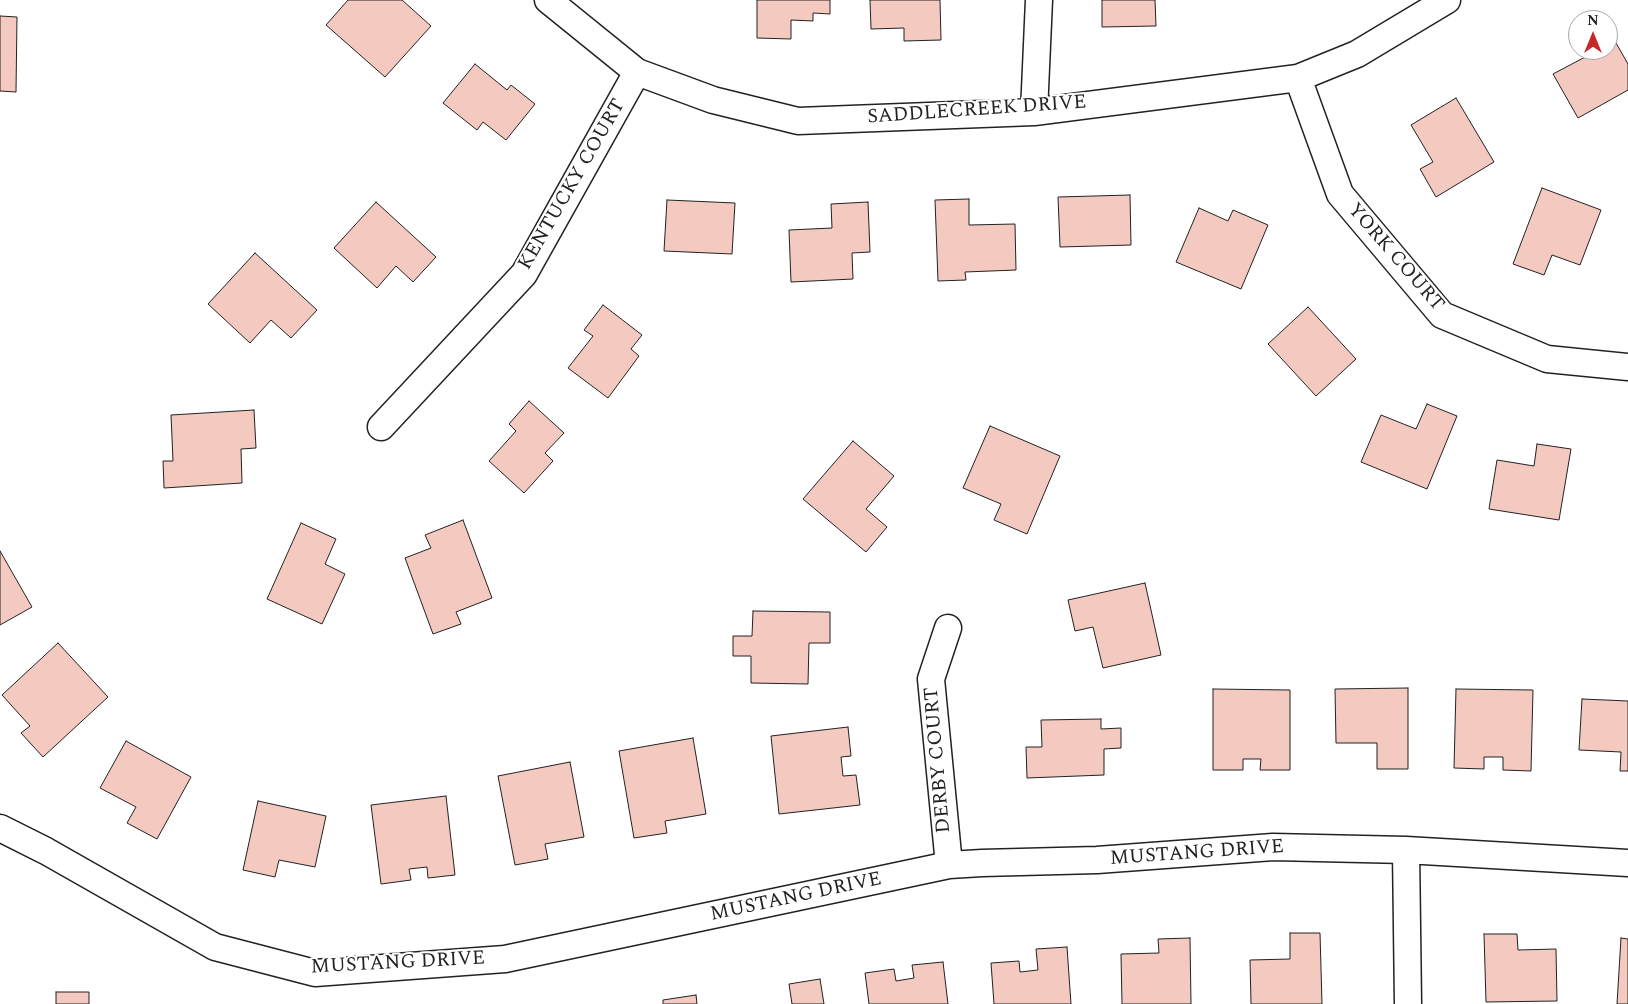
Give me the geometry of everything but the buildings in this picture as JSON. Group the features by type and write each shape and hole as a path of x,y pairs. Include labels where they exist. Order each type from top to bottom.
{"street":[{"name":"SADDLECREEK DRIVE","path":"548,0 637,72 713,100 798,121 1034,112 1298,78 1357,54 1447,0"},
{"path":"1034,112 1039,0"},
{"name":"KENTUCKY COURT","path":"381,427 524,274 637,72"},
{"name":"YORK COURT","path":"1298,78 1340,194 1442,315 1547,359 1628,367"},
{"name":"DERBY COURT","path":"948,628 931,679 949,865"},
{"name":"MUSTANG DRIVE","path":"0,828 46,851 215,947 315,972 505,959 949,865 1097,860 1273,847 1406,850 1628,863"},
{"path":"1406,850 1408,1004"}]}
